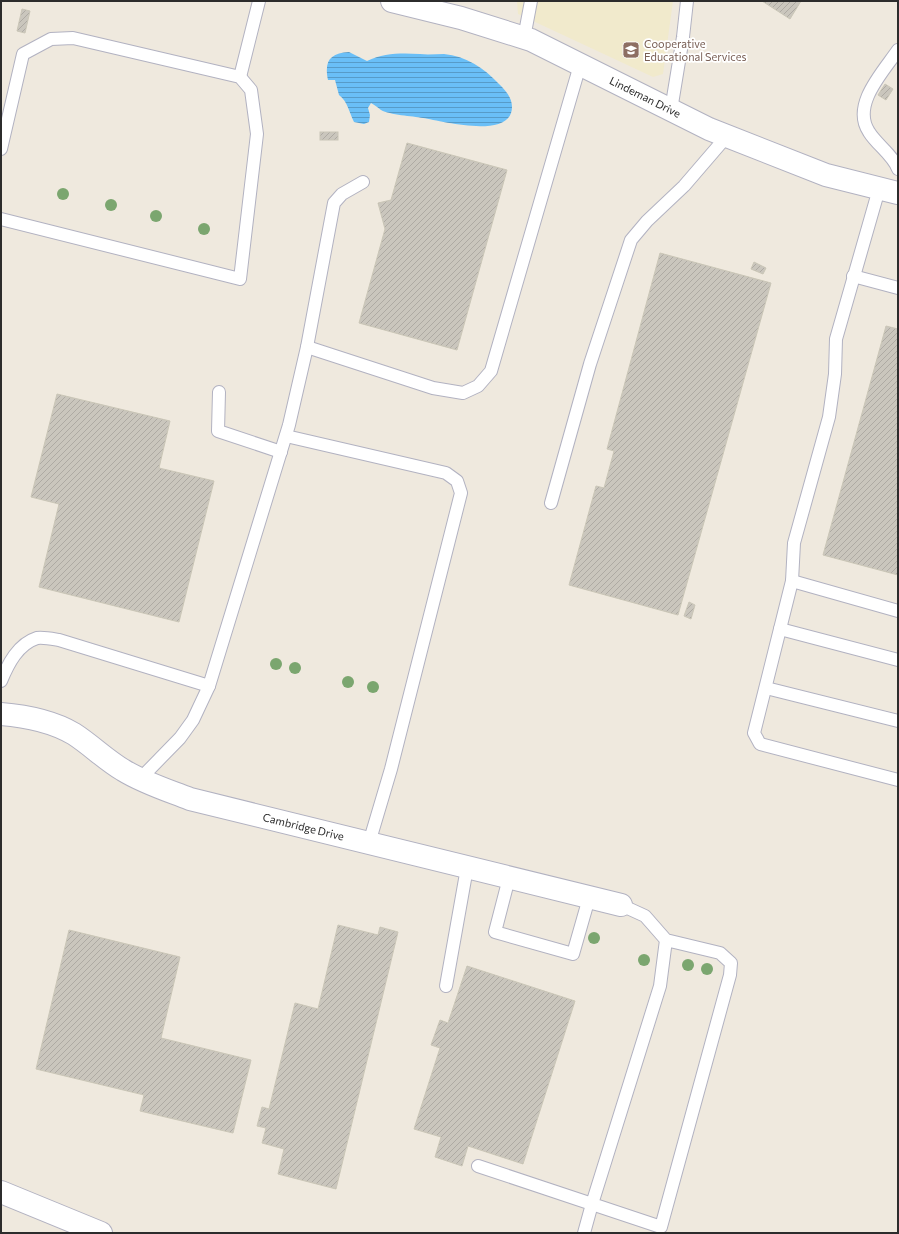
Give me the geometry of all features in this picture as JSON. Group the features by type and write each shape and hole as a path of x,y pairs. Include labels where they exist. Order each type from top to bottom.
{"street":[{"name":"Lindeman Drive","path":"392,1 461,18 524,38 670,110 728,136 826,175 889,191"},
{"name":"Cambridge Drive","path":"1,714 20,716 49,723 73,734 121,769 140,779 190,799 621,906"},
{"path":"1,1192 101,1233"}],"lane":[{"path":"240,77 259,1"},
{"path":"524,38 531,1"},
{"path":"670,110 683,37 687,1"},
{"path":"1,149 23,54 50,39 73,38 240,77 251,90 257,134 240,279 1,219"},
{"path":"898,50 866,101 863,116 869,132 898,169"},
{"path":"307,347 433,388 463,392 478,386 491,371 580,65"},
{"path":"551,503 590,364 631,240 647,221 684,186 728,136"},
{"path":"140,779 180,738 192,720 209,686 286,436 307,347 334,203 342,194 362,182"},
{"path":"889,191 853,276 836,339 835,374 829,418 794,543 792,581 754,733 760,744 898,780"},
{"path":"853,276 898,288"},
{"path":"219,392 218,430 281,452"},
{"path":"286,436 446,473 457,481 461,493 391,769 369,843"},
{"path":"792,581 898,612"},
{"path":"780,629 898,660"},
{"path":"1,681 7,667 22,646 38,638 59,640 209,686"},
{"path":"766,688 898,721"},
{"path":"446,986 467,868"},
{"path":"510,878 495,932 573,954 589,898"},
{"path":"478,1166 592,1204 662,1230 730,976 731,963 720,953 666,940 645,916 621,906"},
{"path":"584,1233 660,986 666,940"}],"shaded area":[{"name":"Cooperative Educational Services","path":"517,1 673,1 663,74 653,77 518,14"}],"water":[{"path":"349,52 367,61 373,58 392,54 444,54 460,57 481,68 508,94 512,107 509,117 501,123 489,126 459,125 385,112 371,103 368,108 370,115 369,122 364,124 354,122 346,104 339,95 335,80 328,80 327,73 328,63 333,56"}],"building":[{"path":"762,1 801,1 790,19"},
{"path":"22,9 30,11 25,33 17,31"},
{"path":"885,84 893,89 886,100 878,95"},
{"path":"320,132 338,132 338,140 320,140"},
{"path":"407,143 507,170 457,350 359,323 385,229 378,203 391,200"},
{"path":"660,253 771,283 678,615 569,585 596,486 604,488 614,451 607,449"},
{"path":"754,262 766,268 763,274 751,269"},
{"path":"886,326 898,329 898,575 823,555"},
{"path":"57,394 170,421 159,468 214,481 179,622 39,587 59,504 31,497"},
{"path":"689,602 695,605 691,619 684,616"},
{"path":"338,925 378,935 380,927 398,932 336,1189 278,1174 284,1149 262,1143 266,1128 257,1126 262,1107 269,1109 295,1003 318,1009"},
{"path":"69,930 180,957 161,1038 251,1060 233,1133 140,1111 144,1095 36,1069"},
{"path":"467,966 575,1001 523,1164 468,1146 462,1166 435,1157 441,1137 414,1129 440,1048 431,1045 440,1020 448,1023"}],"place":[{"name":"Cooperative Educational Services","path":"631,50"}]}
